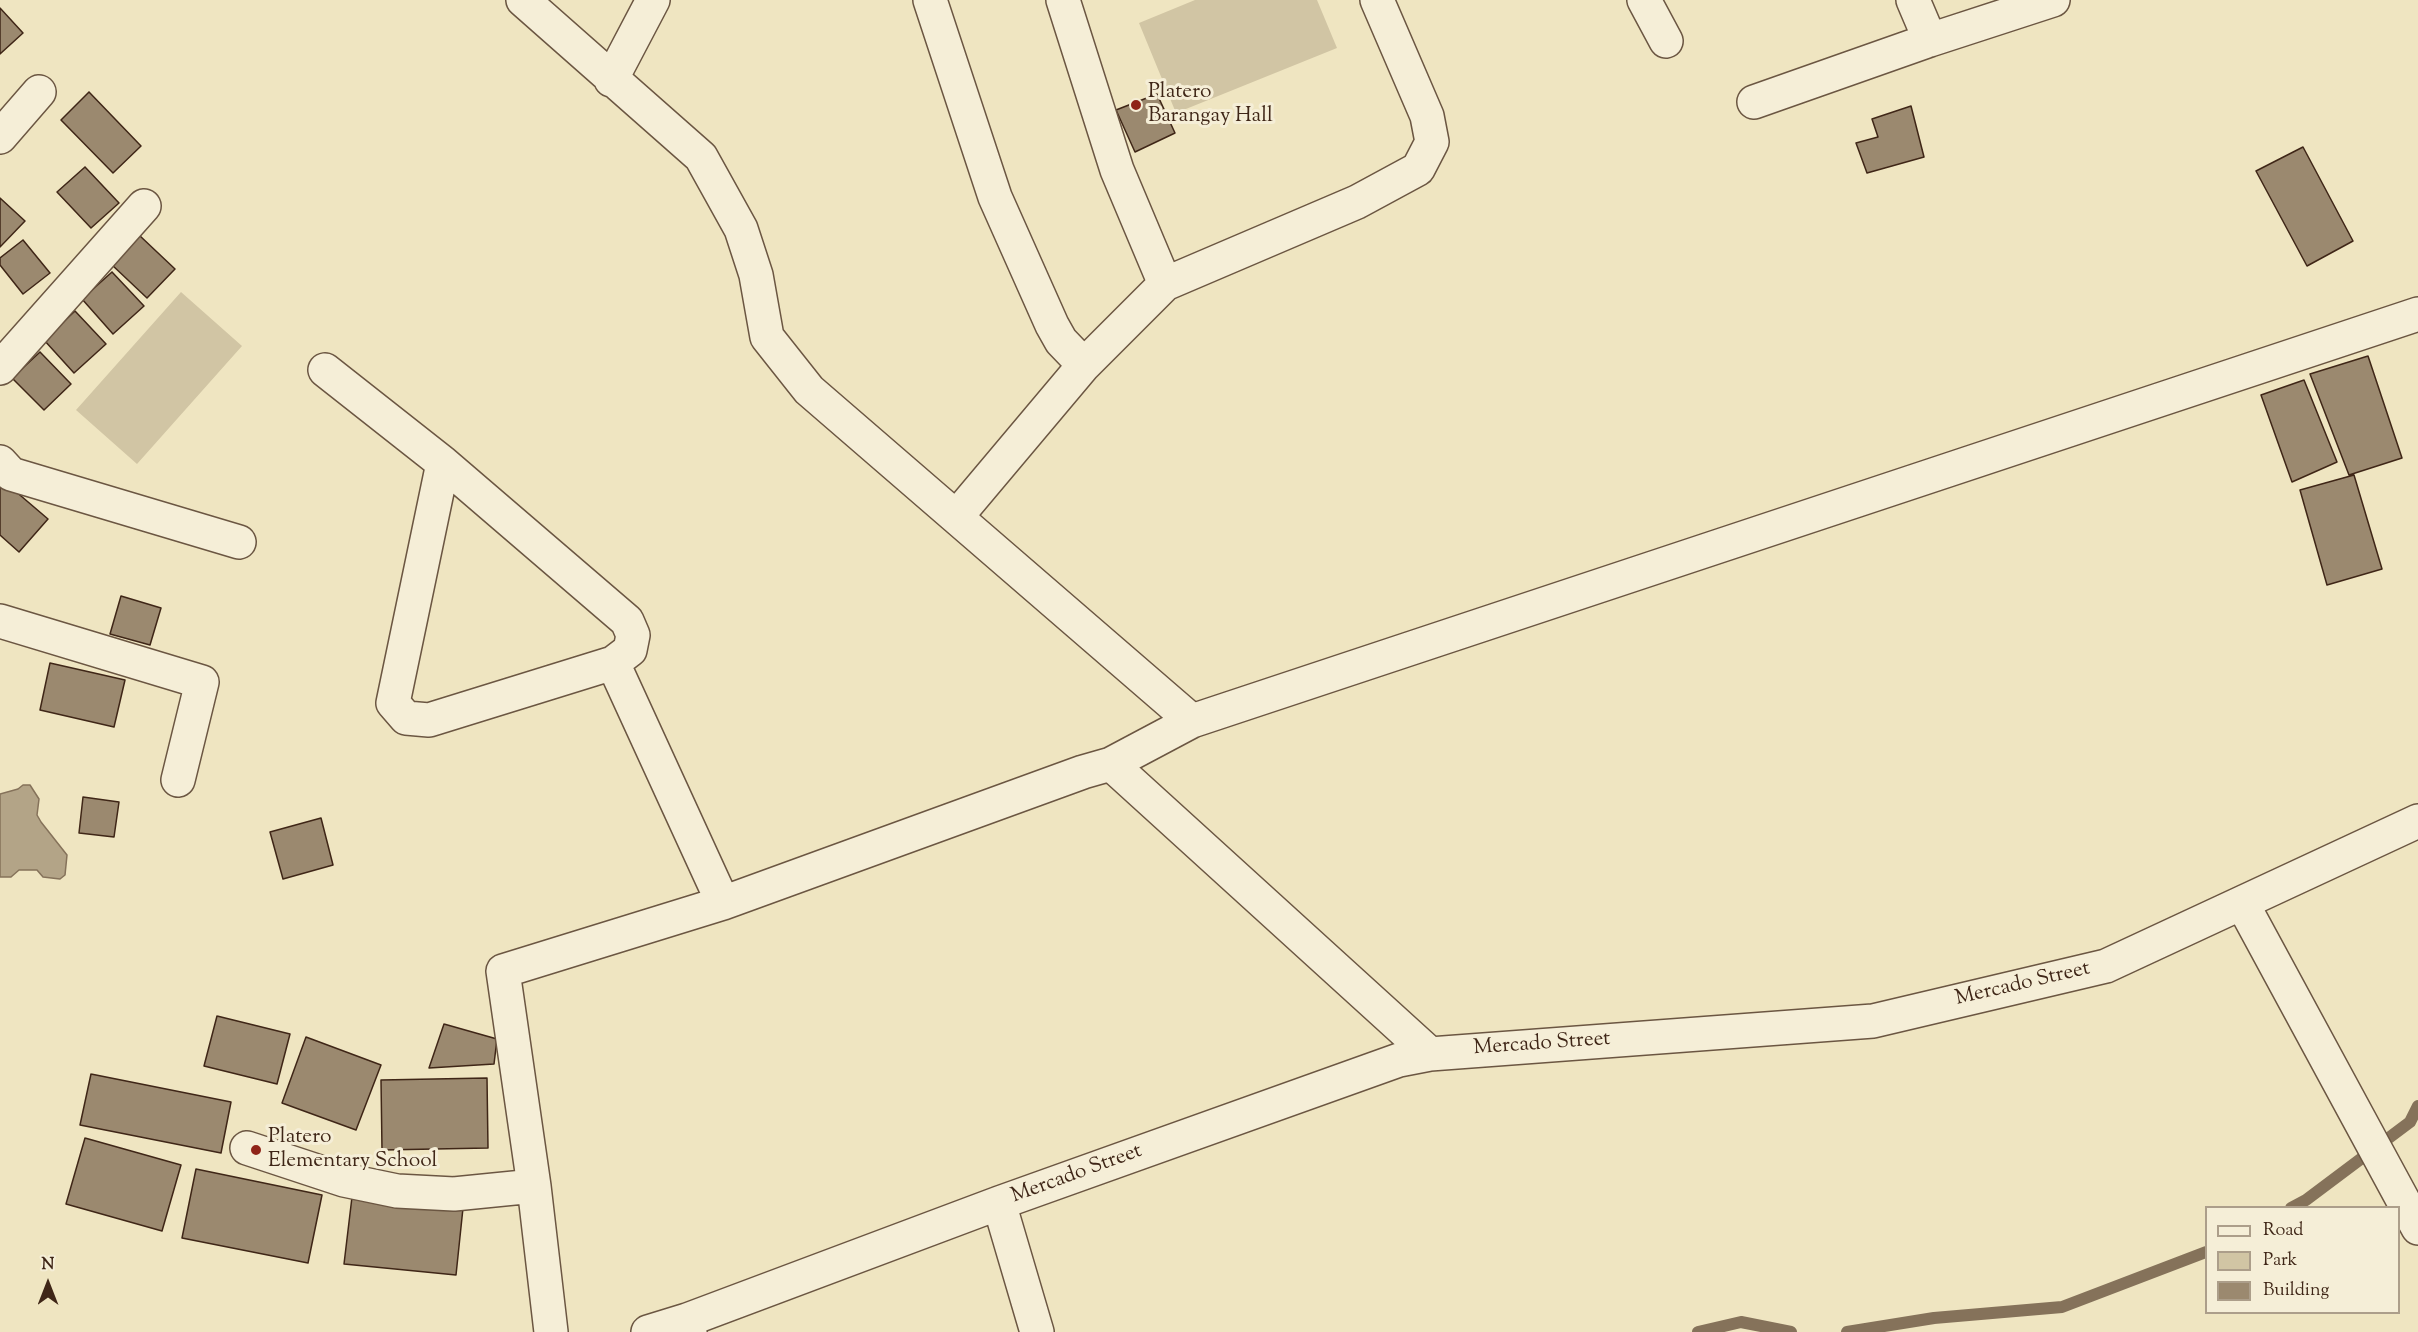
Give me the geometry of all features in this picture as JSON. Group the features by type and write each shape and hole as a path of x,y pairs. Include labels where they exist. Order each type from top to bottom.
{"street":[{"path":"523,0 701,157 741,229 756,275 767,337 809,390 1192,721"},
{"path":"611,80 653,0"},
{"path":"930,0 994,196 1052,325 1061,340 1084,365"},
{"path":"1063,0 1117,170 1165,284"},
{"path":"957,516 1084,365 1165,284 1358,202 1418,168 1432,142 1427,116 1377,0"},
{"path":"1644,0 1666,41"},
{"path":"1913,0 1930,40"},
{"path":"1754,102 1930,40 2053,0"},
{"path":"0,137 39,92"},
{"path":"0,368 144,206"},
{"path":"551,1332 534,1186 503,971 723,903 1083,772 1111,764 1192,721 2418,314"},
{"path":"325,370 443,463 627,621 633,635 630,650 613,663 429,720 406,718 393,703 443,463"},
{"path":"0,462 11,474 239,542"},
{"path":"0,621 202,682 178,780"},
{"path":"613,663 723,903"},
{"path":"1111,764 1430,1054"},
{"name":"Mercado Street","path":"648,1332 689,1326 999,1203 1399,1060 1430,1054 1873,1021 2106,966 2418,821"},
{"path":"2242,903 2418,1228"},
{"path":"247,1148 344,1180 397,1191 454,1194 534,1186"},
{"path":"999,1203 1037,1332"}],"green space":[{"path":"1195,0 1317,0 1337,48 1176,113 1139,23"},
{"path":"181,292 242,346 137,464 76,410"}],"shaded area":[{"path":"23,785 30,785 39,799 37,815 67,855 65,875 60,879 43,877 37,870 19,870 11,877 0,877 0,794 18,789"}],"building":[{"path":"0,8 23,33 0,54"},
{"path":"89,92 141,146 113,173 61,120"},
{"path":"1157,94 1175,133 1135,152 1116,110"},
{"path":"1911,106 1924,157 1867,173 1856,143 1878,137 1872,119"},
{"path":"2303,147 2353,241 2307,266 2256,171"},
{"path":"85,167 119,203 91,228 57,192"},
{"path":"0,198 25,221 0,247"},
{"path":"139,235 175,269 147,298 111,264"},
{"path":"23,240 50,273 23,294 0,265 0,258"},
{"path":"112,272 144,306 113,334 82,299"},
{"path":"75,311 106,344 74,373 44,340"},
{"path":"40,352 71,384 44,410 12,378"},
{"path":"2368,356 2402,458 2349,475 2310,374"},
{"path":"2304,380 2337,462 2292,482 2261,395"},
{"path":"2354,475 2382,569 2327,585 2300,490"},
{"path":"0,478 48,519 19,552 0,535"},
{"path":"121,596 161,608 150,645 110,634"},
{"path":"50,663 125,680 114,727 40,710"},
{"path":"83,797 119,802 114,837 79,833"},
{"path":"321,818 333,865 283,879 270,832"},
{"path":"217,1016 290,1034 277,1084 204,1066"},
{"path":"444,1024 497,1039 494,1064 429,1068"},
{"path":"306,1037 381,1065 356,1130 282,1103"},
{"path":"91,1074 231,1102 221,1153 80,1125"},
{"path":"487,1078 488,1148 382,1150 381,1080"},
{"path":"85,1138 181,1165 162,1231 66,1204"},
{"path":"196,1169 322,1195 308,1263 182,1238"},
{"path":"352,1197 463,1208 456,1275 344,1264"}],"waterway":[{"path":"2295,1206 2410,1122 2418,1106"},
{"path":"1847,1332 1934,1318 2062,1307 2205,1252"},
{"path":"1698,1332 1741,1322 1791,1332"}],"place":[{"name":"Platero Barangay Hall","path":"1136,105"},
{"name":"Platero Elementary School","path":"256,1150"}]}
